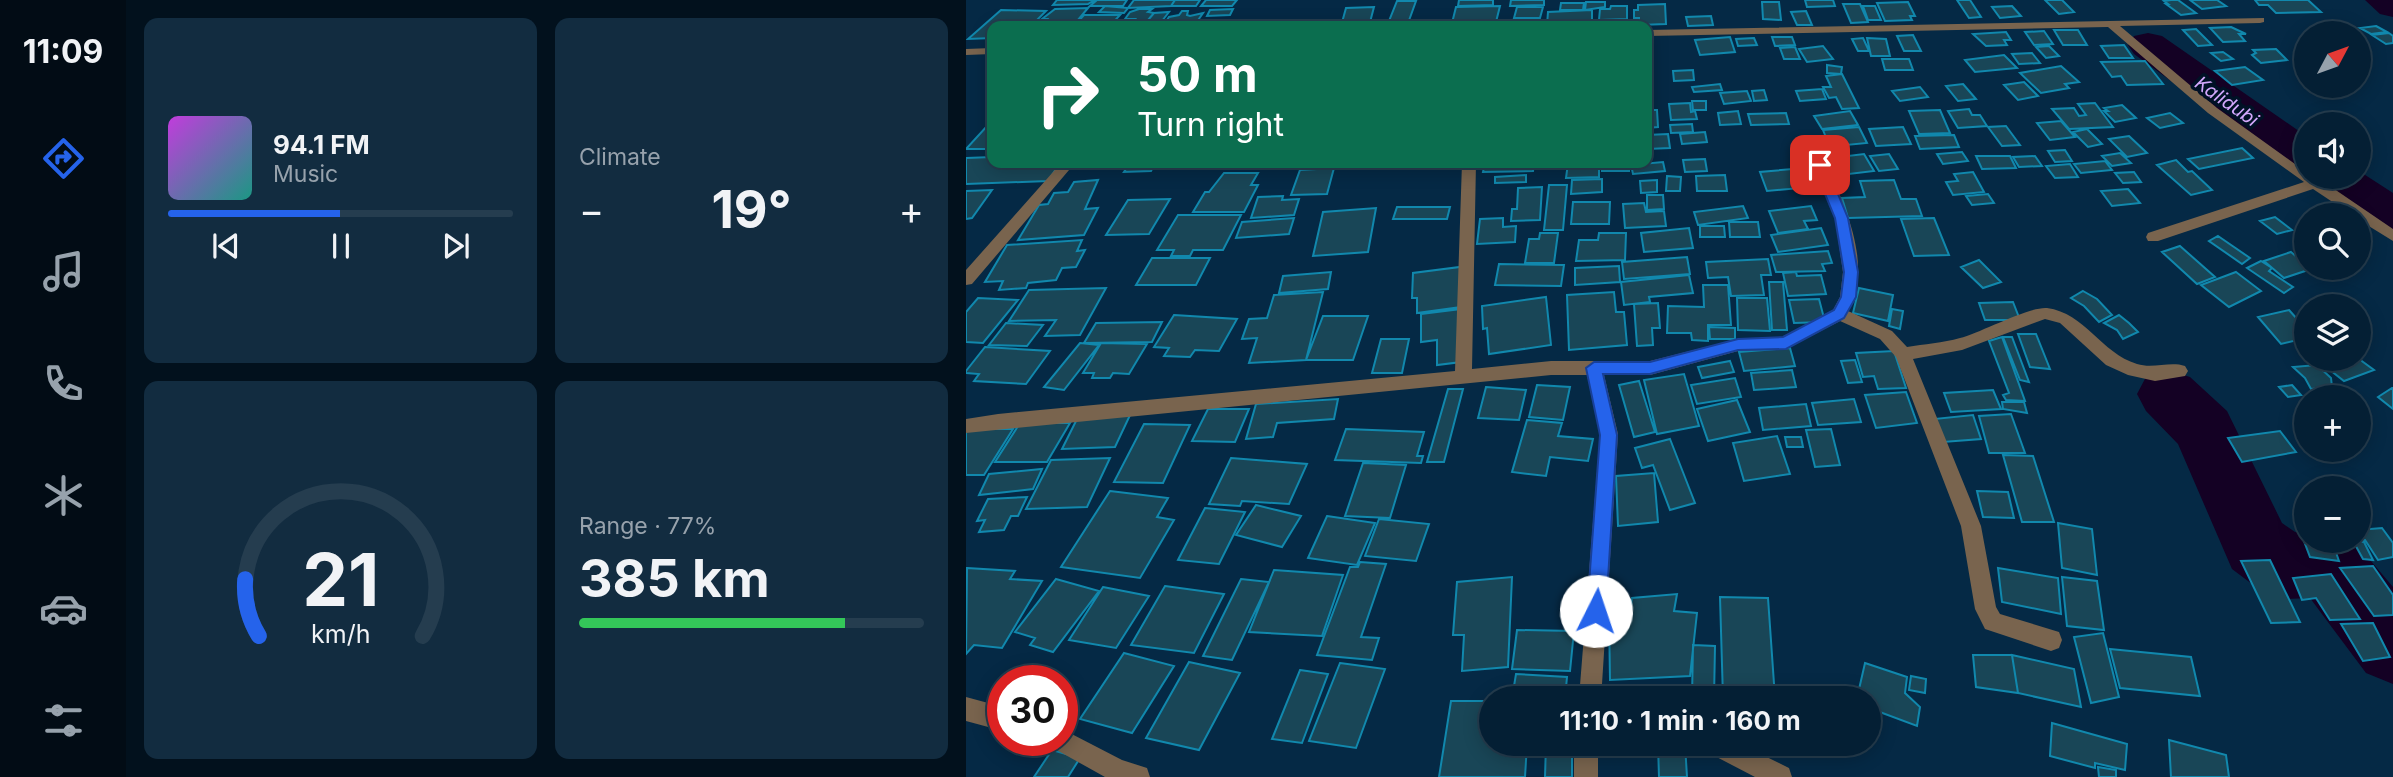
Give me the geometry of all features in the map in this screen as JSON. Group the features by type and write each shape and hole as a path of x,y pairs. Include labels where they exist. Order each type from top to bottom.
{"street":[{"path":"1652,33 2260,20"},
{"path":"2112,25 2148,59 2230,125 2294,168"},
{"path":"966,52 987,51"},
{"path":"966,426 1012,419 1463,375 1551,368 1650,368 1738,345 1786,343 1839,314 1848,297 1851,272 1842,218 1820,165"},
{"path":"966,280 1064,168"},
{"path":"1463,375 1469,168"},
{"path":"2153,237 2298,189"},
{"path":"2325,189 2393,236"},
{"path":"1903,354 1962,344 2044,313 2066,318 2112,359 2134,370 2154,374 2179,371"},
{"path":"1839,314 1886,335 1903,354 1971,526 1986,609 1993,622 2051,640"},
{"path":"1594,368 1609,435 1596,686"},
{"path":"966,709 987,715"},
{"path":"1078,749 1118,771 1138,777"},
{"path":"1586,777 1587,756"},
{"path":"1739,756 1780,777"}],"building":[{"path":"1057,0 1095,0 1088,4 1053,5"},
{"path":"1097,0 1127,0 1123,6 1090,6"},
{"path":"1134,0 1175,0 1171,6 1128,8"},
{"path":"1175,0 1200,0 1196,6 1171,6"},
{"path":"1206,0 1237,0 1232,6 1201,6"},
{"path":"1459,0 1493,0 1493,5 1458,6"},
{"path":"1511,0 1544,0 1544,5 1510,6"},
{"path":"1805,0 1833,0 1835,6 1807,7"},
{"path":"1957,0 1970,0 1981,17 1969,18"},
{"path":"2045,0 2062,0 2074,12 2059,14"},
{"path":"2178,0 2196,13 2181,15 2164,1"},
{"path":"2190,0 2217,0 2226,6 2202,9"},
{"path":"2255,0 2308,0 2321,12 2276,13 2268,5 2259,5"},
{"path":"1397,1 1416,1 1409,21 1389,21"},
{"path":"1586,2 1605,2 1605,7 1585,10"},
{"path":"1762,2 1779,2 1781,20 1763,19"},
{"path":"1908,2 1915,16 1910,16 1912,20 1885,21 1877,3"},
{"path":"1561,3 1584,3 1583,10 1560,10"},
{"path":"1665,4 1666,24 1652,25 1652,21 1639,21 1639,18 1634,18 1634,10 1638,10 1638,5"},
{"path":"1843,4 1860,4 1868,22 1851,23"},
{"path":"1105,6 1128,8 1124,13 1099,12"},
{"path":"1500,6 1496,21 1452,21 1456,7"},
{"path":"1611,6 1627,6 1627,19 1599,20 1600,9 1610,9"},
{"path":"1863,6 1875,6 1881,20 1868,20"},
{"path":"2012,6 2021,16 2000,18 1992,7"},
{"path":"1374,7 1370,21 1342,21 1346,8"},
{"path":"1517,7 1543,7 1540,18 1514,18"},
{"path":"1088,8 1075,21 1042,19 1055,9"},
{"path":"1152,9 1148,12 1154,13 1147,21 1133,21 1135,19 1125,19 1130,12"},
{"path":"1233,9 1230,15 1207,16 1210,10"},
{"path":"1001,10 1046,11 1036,21 988,21"},
{"path":"1592,10 1592,21 1547,21 1548,12"},
{"path":"1182,11 1188,11 1187,15 1190,16 1203,13 1197,21 1166,21 1169,17 1179,15"},
{"path":"1806,11 1812,25 1797,25 1791,12"},
{"path":"1169,12 1162,21 1147,21 1154,13"},
{"path":"1084,15 1120,15 1115,21 1079,21"},
{"path":"1711,16 1713,25 1688,26 1686,17"},
{"path":"987,22 987,38 968,39"},
{"path":"2376,26 2387,32 2371,34 2371,27"},
{"path":"2231,27 2246,34 2239,34 2245,41 2223,42 2210,28"},
{"path":"2196,29 2212,45 2198,46 2183,30"},
{"path":"2054,30 2078,30 2087,45 2063,45"},
{"path":"2044,31 2053,44 2034,45 2025,32"},
{"path":"2006,32 2011,40 2004,40 2007,45 1986,46 1973,34"},
{"path":"2389,33 2393,36 2393,43 2386,44 2372,35"},
{"path":"1913,35 1921,51 1904,51 1897,36"},
{"path":"1730,37 1735,52 1700,55 1695,40"},
{"path":"1772,37 1792,37 1795,45 1775,46"},
{"path":"1754,38 1757,45 1738,46 1736,39"},
{"path":"1863,38 1869,51 1858,51 1852,39"},
{"path":"1867,38 1886,39 1890,56 1871,56"},
{"path":"2124,45 2133,58 2109,58 2101,46"},
{"path":"1823,46 1833,59 1807,62 1799,49"},
{"path":"2049,46 2059,56 2046,58 2036,47"},
{"path":"1795,47 1800,59 1784,59 1780,48"},
{"path":"2276,49 2287,60 2261,63 2252,55 2256,53 2253,50"},
{"path":"2223,52 2233,59 2221,61 2211,53"},
{"path":"2032,53 2040,63 2019,64 2012,54"},
{"path":"2004,55 2017,68 1975,72 1965,60"},
{"path":"1882,59 1909,59 1913,70 1885,70"},
{"path":"2145,61 2163,84 2127,85 2121,76 2112,77 2101,62"},
{"path":"1827,65 1842,67 1841,74 1827,73"},
{"path":"2061,66 2079,82 2065,84 2069,88 2041,93 2020,73"},
{"path":"2245,67 2263,80 2232,85 2215,71"},
{"path":"1693,70 1694,80 1674,81 1673,71"},
{"path":"1842,74 1859,108 1842,109 1836,97 1829,98 1823,87 1831,87 1826,76"},
{"path":"2024,82 2038,96 2018,100 2004,85"},
{"path":"1720,84 1722,90 1694,92 1692,87"},
{"path":"1963,84 1976,99 1958,101 1946,86"},
{"path":"1920,87 1928,97 1900,101 1892,91"},
{"path":"1822,89 1826,99 1800,101 1796,91"},
{"path":"1764,90 1767,100 1754,101 1752,91"},
{"path":"1747,91 1751,101 1724,104 1720,93"},
{"path":"1692,101 1706,101 1706,110 1693,110"},
{"path":"1690,103 1691,112 1695,111 1697,119 1671,120 1669,104"},
{"path":"2095,103 2113,127 2069,129 2052,109 2074,108 2079,116 2086,115 2078,104"},
{"path":"2122,105 2136,118 2115,122 2104,111 2108,111 2104,108"},
{"path":"1969,109 1972,115 1980,115 1987,126 1958,128 1948,111"},
{"path":"1652,110 1657,110 1658,127 1652,128"},
{"path":"1940,110 1950,133 1919,134 1909,111"},
{"path":"1738,111 1741,124 1720,125 1718,113"},
{"path":"1850,111 1858,125 1822,129 1814,116"},
{"path":"1786,113 1789,124 1751,125 1748,114"},
{"path":"2170,113 2183,123 2160,128 2147,118"},
{"path":"2061,121 2075,137 2050,140 2037,123"},
{"path":"1692,124 1693,132 1671,133 1670,125"},
{"path":"987,126 987,149 966,149"},
{"path":"2006,126 2020,145 2002,146 1988,127"},
{"path":"1859,127 1867,143 1836,146 1833,140 1827,140 1823,130"},
{"path":"1903,127 1911,144 1876,146 1869,129"},
{"path":"2087,129 2102,144 2088,147 2073,132"},
{"path":"1705,132 1707,142 1682,144 1680,134"},
{"path":"1668,134 1670,148 1652,149 1652,135"},
{"path":"1954,135 1959,147 1920,149 1915,136"},
{"path":"2129,136 2147,153 2127,157 2109,139"},
{"path":"2242,148 2253,158 2199,169 2188,159"},
{"path":"2065,150 2072,161 2055,162 2048,151"},
{"path":"1962,152 1968,161 1943,164 1937,154"},
{"path":"2120,153 2131,163 2112,166 2102,156"},
{"path":"1864,154 1874,171 1832,176 1823,159"},
{"path":"1889,154 1898,169 1879,171 1870,156"},
{"path":"1976,156 2010,156 2016,168 1982,169"},
{"path":"2035,156 2042,166 2019,167 2013,157"},
{"path":"987,157 987,168 1057,168 1048,181 966,184 966,158"},
{"path":"1705,159 1707,171 1685,172 1683,160"},
{"path":"2176,160 2212,190 2191,195 2157,165"},
{"path":"2105,161 2112,170 2081,173 2074,164"},
{"path":"1663,162 1665,171 1633,174 1632,168 1652,168 1652,163"},
{"path":"2070,164 2078,177 2055,178 2046,166"},
{"path":"1127,168 1152,168 1151,171 1124,172"},
{"path":"1334,168 1327,194 1291,195 1300,170"},
{"path":"1484,168 1533,168 1533,171 1483,172"},
{"path":"1567,168 1599,168 1599,177 1566,178"},
{"path":"1602,168 1629,168 1629,171 1602,171"},
{"path":"1804,168 1812,187 1767,191 1760,172"},
{"path":"1973,172 1984,192 1953,195 1946,182 1958,181 1954,174"},
{"path":"2134,172 2141,182 2123,183 2115,173"},
{"path":"1224,173 1258,173 1251,185 1258,185 1244,212 1193,212 1205,192 1209,192"},
{"path":"1526,175 1526,182 1495,183 1495,177"},
{"path":"1725,175 1727,191 1697,191 1696,176"},
{"path":"1667,176 1681,177 1680,191 1666,191"},
{"path":"1602,179 1602,192 1571,194 1572,180"},
{"path":"1098,180 1085,209 1098,208 1084,235 1018,240 1039,205 1048,204 1054,193 1068,192 1074,182"},
{"path":"1657,180 1657,192 1641,193 1640,181"},
{"path":"1894,180 1901,199 1916,199 1922,216 1848,218 1842,198 1865,197 1860,181"},
{"path":"1549,185 1567,185 1563,230 1544,230"},
{"path":"1542,187 1540,220 1511,221 1512,209 1517,209 1518,188"},
{"path":"2128,189 2140,203 2112,206 2101,191"},
{"path":"992,190 972,218 966,219 966,191"},
{"path":"1988,194 1994,203 1972,205 1966,196"},
{"path":"1647,195 1663,195 1664,209 1647,210"},
{"path":"1283,196 1282,200 1299,199 1294,215 1251,218 1258,197"},
{"path":"1170,199 1149,234 1106,235 1128,200"},
{"path":"1573,202 1610,202 1609,224 1571,224"},
{"path":"1644,203 1646,212 1664,211 1666,226 1625,228 1623,204"},
{"path":"1743,206 1748,218 1698,225 1694,212"},
{"path":"1811,206 1817,220 1804,221 1808,229 1778,233 1769,211"},
{"path":"1397,207 1450,207 1447,219 1393,219"},
{"path":"1376,208 1368,252 1313,256 1323,212"},
{"path":"1178,215 1241,215 1223,250 1193,250 1190,256 1171,256 1174,250 1157,250"},
{"path":"2275,217 2292,230 2277,234 2260,221"},
{"path":"1294,218 1289,234 1236,238 1242,222"},
{"path":"1503,218 1503,227 1516,226 1515,242 1477,244 1480,219"},
{"path":"1934,218 1949,255 1914,256 1901,219"},
{"path":"1729,222 1758,222 1760,237 1730,237"},
{"path":"1700,226 1724,226 1725,237 1700,237"},
{"path":"1689,228 1693,248 1644,252 1641,233"},
{"path":"1821,228 1828,245 1778,252 1771,235"},
{"path":"1540,233 1558,233 1554,263 1525,263 1529,239 1539,239"},
{"path":"1599,233 1626,233 1625,260 1576,261 1579,240 1598,240"},
{"path":"2218,236 2250,258 2242,264 2209,241"},
{"path":"1082,240 1077,251 1085,250 1076,267 1062,268 1056,280 1028,283 1026,288 999,290 1003,281 985,282 1007,245"},
{"path":"2180,246 2215,277 2197,284 2162,252"},
{"path":"1828,251 1832,263 1822,264 1825,271 1776,272 1771,255"},
{"path":"2291,252 2294,255 2294,275 2284,278 2264,261"},
{"path":"1687,257 1690,274 1624,279 1622,262"},
{"path":"1152,258 1210,258 1196,285 1136,285"},
{"path":"1768,259 1771,275 1761,275 1764,295 1731,296 1728,277 1708,278 1706,262"},
{"path":"1979,260 2001,282 1983,288 1961,267"},
{"path":"2261,261 2272,268 2269,271 2293,287 2284,293 2247,268"},
{"path":"1499,264 1564,265 1561,286 1495,285"},
{"path":"1619,266 1620,282 1575,285 1575,268"},
{"path":"1460,267 1461,307 1417,313 1417,298 1412,298 1413,273"},
{"path":"1331,272 1328,289 1279,293 1283,276"},
{"path":"1796,272 1797,276 1821,275 1826,294 1788,296 1783,273"},
{"path":"2236,272 2261,291 2229,307 2201,285"},
{"path":"1689,275 1693,293 1649,297 1650,302 1624,305 1621,282"},
{"path":"1769,282 1783,282 1787,330 1772,330"},
{"path":"1703,285 1728,285 1731,325 1708,325 1708,341 1692,340 1691,333 1667,333 1668,306 1704,307"},
{"path":"1106,288 1080,335 1045,336 1056,320 1009,321 1029,290"},
{"path":"1859,288 1893,295 1888,321 1853,313"},
{"path":"2083,291 2097,299 2112,315 2099,322 2084,306 2071,298"},
{"path":"1323,292 1306,360 1249,363 1257,338 1242,339 1249,319 1267,318 1274,295"},
{"path":"1614,292 1616,312 1624,312 1627,345 1569,350 1567,295"},
{"path":"1546,297 1551,345 1489,354 1487,328 1483,329 1482,306"},
{"path":"978,298 1018,300 983,343 966,342 966,312"},
{"path":"1737,298 1767,298 1770,331 1738,330"},
{"path":"1819,299 1825,322 1794,323 1789,300"},
{"path":"2013,302 2020,320 1985,320 1979,303"},
{"path":"1658,303 1660,328 1652,328 1653,345 1637,346 1634,304"},
{"path":"1461,309 1461,362 1437,365 1437,340 1421,342 1421,314"},
{"path":"1892,309 1903,311 1900,329 1889,326"},
{"path":"2289,310 2294,316 2294,341 2281,344 2258,317"},
{"path":"1174,315 1237,319 1219,351 1195,350 1190,357 1164,356 1169,348 1154,347"},
{"path":"2119,315 2138,332 2123,339 2117,330 2104,323"},
{"path":"1323,316 1368,316 1353,360 1306,360"},
{"path":"1162,322 1152,342 1084,343 1096,323"},
{"path":"1006,323 1043,325 1027,346 989,345"},
{"path":"1709,327 1735,328 1735,339 1710,339"},
{"path":"2018,334 2036,334 2050,369 2030,367"},
{"path":"2002,337 2025,401 2006,400 2003,395 2009,393 1989,341"},
{"path":"2003,337 2012,337 2029,382 2020,380"},
{"path":"1381,339 1409,339 1402,373 1372,373"},
{"path":"1080,343 1099,345 1064,390 1044,387"},
{"path":"1101,343 1147,344 1129,374 1113,373 1110,378 1092,378 1094,373 1083,373"},
{"path":"985,347 1050,351 1026,384 974,381 979,374 966,371"},
{"path":"1790,348 1795,366 1744,371 1739,352"},
{"path":"1894,351 1906,388 1878,389 1874,376 1863,377 1856,353"},
{"path":"1855,360 1862,382 1848,383 1841,361"},
{"path":"1730,361 1734,372 1702,378 1698,367"},
{"path":"2371,368 2374,370 2344,381 2331,371 2371,371"},
{"path":"1792,370 1796,387 1754,390 1751,373"},
{"path":"2297,371 2323,371 2331,378 2332,385 2309,385"},
{"path":"1684,374 1699,426 1657,434 1644,380"},
{"path":"1735,378 1741,397 1697,404 1691,385"},
{"path":"1639,381 1655,432 1634,437 1619,385"},
{"path":"1537,385 1570,387 1563,420 1529,417"},
{"path":"2292,385 2294,396 2288,397 2279,387"},
{"path":"1486,387 1526,390 1519,420 1478,418"},
{"path":"2393,388 2393,409 2378,397"},
{"path":"1448,389 1463,389 1444,462 1427,462"},
{"path":"1993,390 2001,409 1951,412 1944,393"},
{"path":"1906,392 1917,423 1876,428 1865,395"},
{"path":"1338,399 1334,419 1277,423 1273,437 1246,439 1256,404"},
{"path":"1854,399 1861,422 1818,425 1812,403"},
{"path":"1737,400 1750,432 1708,441 1697,409"},
{"path":"2002,402 2024,402 2027,413 2003,409"},
{"path":"1806,404 1811,426 1763,430 1759,408"},
{"path":"1208,409 1249,409 1235,442 1192,441"},
{"path":"1131,413 1115,447 1062,449 1079,415"},
{"path":"2011,414 2025,453 1989,453 1979,416"},
{"path":"1973,415 1981,439 1943,442 1934,419"},
{"path":"1527,420 1562,423 1558,436 1593,439 1588,461 1550,457 1546,476 1512,472"},
{"path":"1020,423 1070,423 1047,462 995,462"},
{"path":"1144,424 1190,425 1163,483 1114,482"},
{"path":"966,429 1013,429 984,475 966,475"},
{"path":"1346,429 1424,432 1417,456 1423,456 1421,463 1335,460"},
{"path":"1831,429 1840,465 1815,467 1806,430"},
{"path":"2280,431 2294,452 2242,462 2228,438"},
{"path":"1777,436 1790,474 1744,481 1733,443"},
{"path":"1785,437 1801,437 1803,447 1787,447"},
{"path":"1670,439 1695,503 1670,510 1653,465 1642,468 1635,448"},
{"path":"2003,455 2033,456 2054,522 2022,522"},
{"path":"1110,458 1087,507 1026,509 1051,460"},
{"path":"1231,458 1307,464 1289,504 1242,501 1240,506 1209,504"},
{"path":"1363,463 1406,465 1390,518 1345,516"},
{"path":"1042,469 1033,489 979,495 989,474"},
{"path":"1654,473 1658,522 1618,526 1616,476"},
{"path":"1110,491 1168,498 1157,517 1174,520 1140,578 1061,567"},
{"path":"1977,491 2008,492 2014,518 1983,517"},
{"path":"1027,497 1018,516 1011,516 1004,530 979,532 985,520 977,521 988,499"},
{"path":"1256,505 1301,516 1282,547 1236,535"},
{"path":"1205,508 1245,512 1219,564 1178,560"},
{"path":"1327,516 1375,523 1357,565 1308,558"},
{"path":"1379,519 1429,524 1416,561 1365,556"},
{"path":"2058,523 2092,529 2097,575 2062,568"},
{"path":"2382,528 2393,543 2393,557 2378,560 2371,549 2371,529"},
{"path":"2308,553 2336,553 2339,561 2310,557"},
{"path":"2360,553 2370,553 2373,560 2363,559"},
{"path":"2270,560 2300,622 2271,623 2241,561"},
{"path":"1360,562 1386,564 1361,637 1379,638 1372,660 1317,655 1350,567 1358,567"},
{"path":"2373,566 2393,595 2393,615 2374,616 2340,568"},
{"path":"967,568 1015,571 1010,579 1042,581 1002,648 974,645 966,654"},
{"path":"1998,568 2058,578 2061,614 2002,602"},
{"path":"1274,570 1343,575 1322,636 1249,632"},
{"path":"2331,574 2360,619 2330,620 2316,598 2302,600 2293,578"},
{"path":"1512,577 1508,667 1462,671 1464,635 1453,635 1457,582"},
{"path":"2062,577 2097,581 2104,630 2067,626"},
{"path":"1056,579 1099,591 1053,652 1030,645 1035,638 1015,632"},
{"path":"1241,579 1269,582 1232,660 1203,656"},
{"path":"1165,586 1224,594 1194,653 1131,645"},
{"path":"1103,587 1149,596 1116,648 1069,640"},
{"path":"1677,594 1674,611 1697,613 1690,676 1610,680 1609,616 1630,614 1632,598"},
{"path":"1720,597 1768,598 1774,686 1723,686"},
{"path":"2373,623 2390,657 2363,661 2341,624"},
{"path":"1517,630 1574,631 1570,671 1512,669"},
{"path":"2103,633 2119,697 2091,703 2074,637"},
{"path":"1693,645 1715,646 1714,686 1692,686"},
{"path":"2110,649 2191,657 2200,696 2120,688"},
{"path":"1124,653 1174,666 1132,733 1080,719"},
{"path":"1973,655 2012,655 2018,693 1976,687"},
{"path":"2012,655 2074,669 2081,707 2018,693"},
{"path":"1189,662 1240,673 1199,750 1146,738"},
{"path":"1340,663 1385,669 1356,748 1309,741"},
{"path":"1865,663 1907,677 1905,693 1920,707 1917,726 1881,712 1881,686 1860,686"},
{"path":"1300,670 1328,674 1302,743 1272,739"},
{"path":"1516,674 1567,677 1566,686 1514,686"},
{"path":"1911,676 1926,679 1925,693 1909,690"},
{"path":"1451,701 1479,701 1479,756 1526,756 1525,777 1439,777"},
{"path":"2052,723 2127,744 2125,770 2095,763 2095,768 2050,756"},
{"path":"2169,740 2226,755 2229,777 2171,777"},
{"path":"1048,756 1080,758 1068,777 1034,777"},
{"path":"1546,756 1572,756 1572,777 1545,777"},
{"path":"1658,756 1686,756 1687,777 1659,777"},
{"path":"2098,767 2116,770 2116,777 2099,777"}],"waterway":[{"name":"Kalidubi","path":"2384,0 2393,6"},
{"name":"Kalidubi","path":"2148,45 2294,148"},
{"name":"Kalidubi","path":"2353,189 2393,216"},
{"path":"2168,394 2204,429 2257,546 2285,566 2328,564 2393,646"}],"route":[{"path":"1596,611 1609,435 1594,368 1650,368 1738,345 1786,343 1839,314 1848,297 1851,272 1842,218 1820,165"}]}
